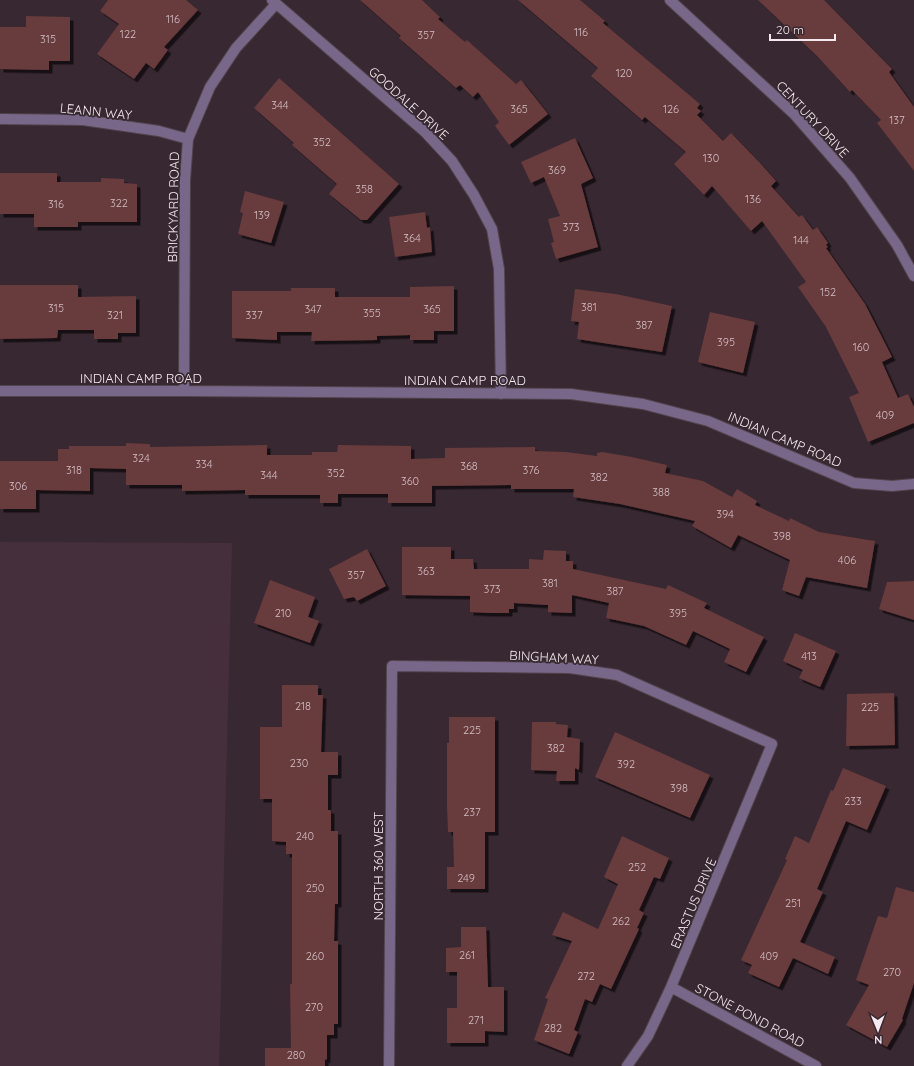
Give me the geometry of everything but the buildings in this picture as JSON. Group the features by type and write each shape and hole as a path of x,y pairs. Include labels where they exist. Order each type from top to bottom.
{"street":[{"name":"CENTURY DRIVE","path":"670,0 794,114 850,178 897,245 914,276"},
{"name":"BRICKYARD ROAD","path":"184,391 184,180 188,138 210,87 236,48 274,2"},
{"name":"GOODALE DRIVE","path":"274,2 425,132 452,161 474,195 492,229 499,269 501,394"},
{"name":"LEANN WAY","path":"0,119 82,120 188,138"},
{"name":"INDIAN CAMP ROAD","path":"0,392 184,391 571,394 643,404 708,421 854,483 892,486 914,484"},
{"name":"BINGHAM WAY","path":"392,666 570,668 617,675 772,744"},
{"name":"NORTH 360 WEST","path":"389,1066 392,666"},
{"name":"ERASTUS DRIVE","path":"627,1066 648,1036 672,988 772,744"},
{"name":"STONE POND ROAD","path":"672,988 816,1066"}],"shaded area":[{"path":"0,542 232,543 219,1066 0,1066"}]}
